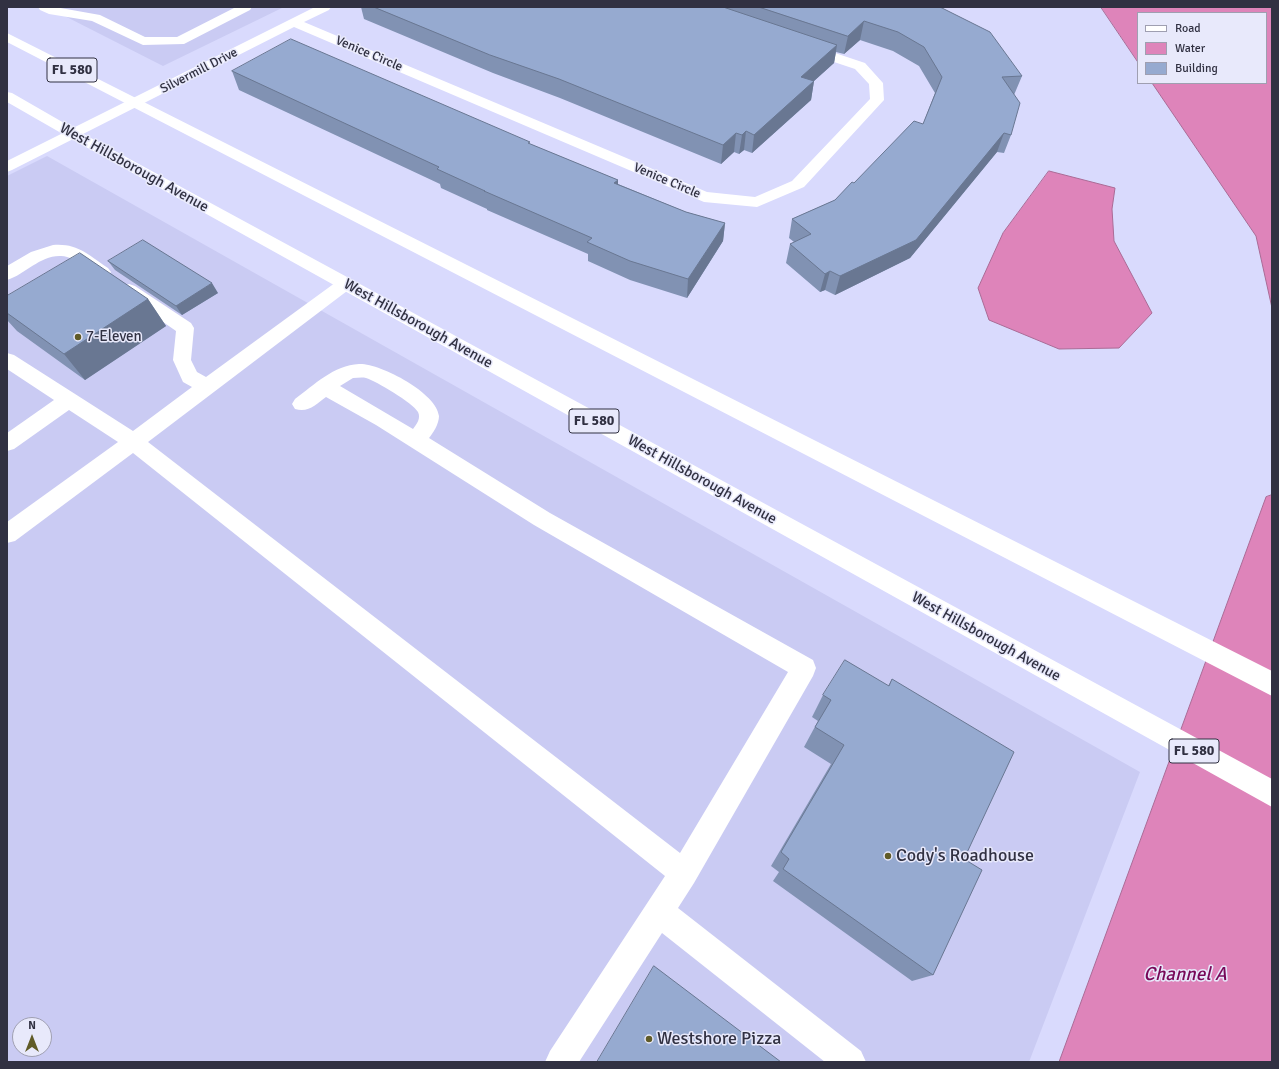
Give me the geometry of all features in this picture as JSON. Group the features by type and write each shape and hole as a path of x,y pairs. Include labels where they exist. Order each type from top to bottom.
{"main road":[{"path":"44,7 53,11 96,18 143,41 179,41 246,7"},
{"name":"Silvermill Drive","path":"7,167 137,103 325,7"},
{"name":"Venice Circle","path":"295,23 704,197 757,202 798,184 877,100 876,83 860,66 792,43"},
{"name":"FL 580","path":"7,37 1272,684"},
{"name":"West Hillsborough Avenue","path":"7,96 72,134 1272,794"},
{"path":"7,274 36,256 54,250 71,251 185,328 182,360 190,377 208,387"},
{"path":"7,534 208,387 345,284"},
{"path":"7,360 133,442 684,873"},
{"path":"302,404 342,375 352,371 364,370 371,372 418,398 426,405 430,415 428,423 416,440"},
{"path":"325,387 416,440 542,519 804,668 684,873 561,1062"},
{"path":"7,443 68,401"},
{"path":"659,912 850,1062"}],"shaded area":[{"path":"47,7 284,7 163,66"},
{"path":"47,156 1140,772 1029,1062 7,1062 7,176"}],"water":[{"path":"1101,7 1272,8 1272,308 1256,236 1153,84 1267,84 1267,12 1137,12 1137,61"},
{"path":"1049,171 1115,188 1112,209 1114,241 1152,313 1119,348 1059,349 989,320 978,288 1003,233"},
{"name":"Channel A","path":"1272,495 1272,1062 1059,1062 1266,497"}],"building":[{"path":"374,7 723,7 837,45 801,77 814,81 754,135 746,131 742,135 736,133 723,145 559,79 490,55"},
{"path":"759,7 940,7 990,32 1022,76 1002,77 1020,103 1011,135 1004,133 916,240 840,276 830,271 825,274 790,244 811,234 792,219 835,200 852,182 854,183 914,121 923,124 942,77 924,47 898,32 864,21 848,36"},
{"path":"291,39 530,142 528,143 618,180 614,183 686,212 725,223 688,279 630,261 587,242 592,238 484,191 437,169 439,167 232,71"},
{"name":"7-Eleven","path":"143,240 212,283 176,306 108,261"},
{"path":"80,253 148,299 64,354 7,313 7,296"},
{"path":"845,660 889,686 892,679 1014,752 964,859 982,870 933,975 783,869 789,859 781,852 844,745 815,727 831,700 823,695"},
{"path":"654,966 781,1062 597,1062"}],"place":[{"name":"7-Eleven","path":"78,337"},
{"name":"Cody's Roadhouse","path":"888,856"},
{"name":"Westshore Pizza","path":"649,1039"}]}
